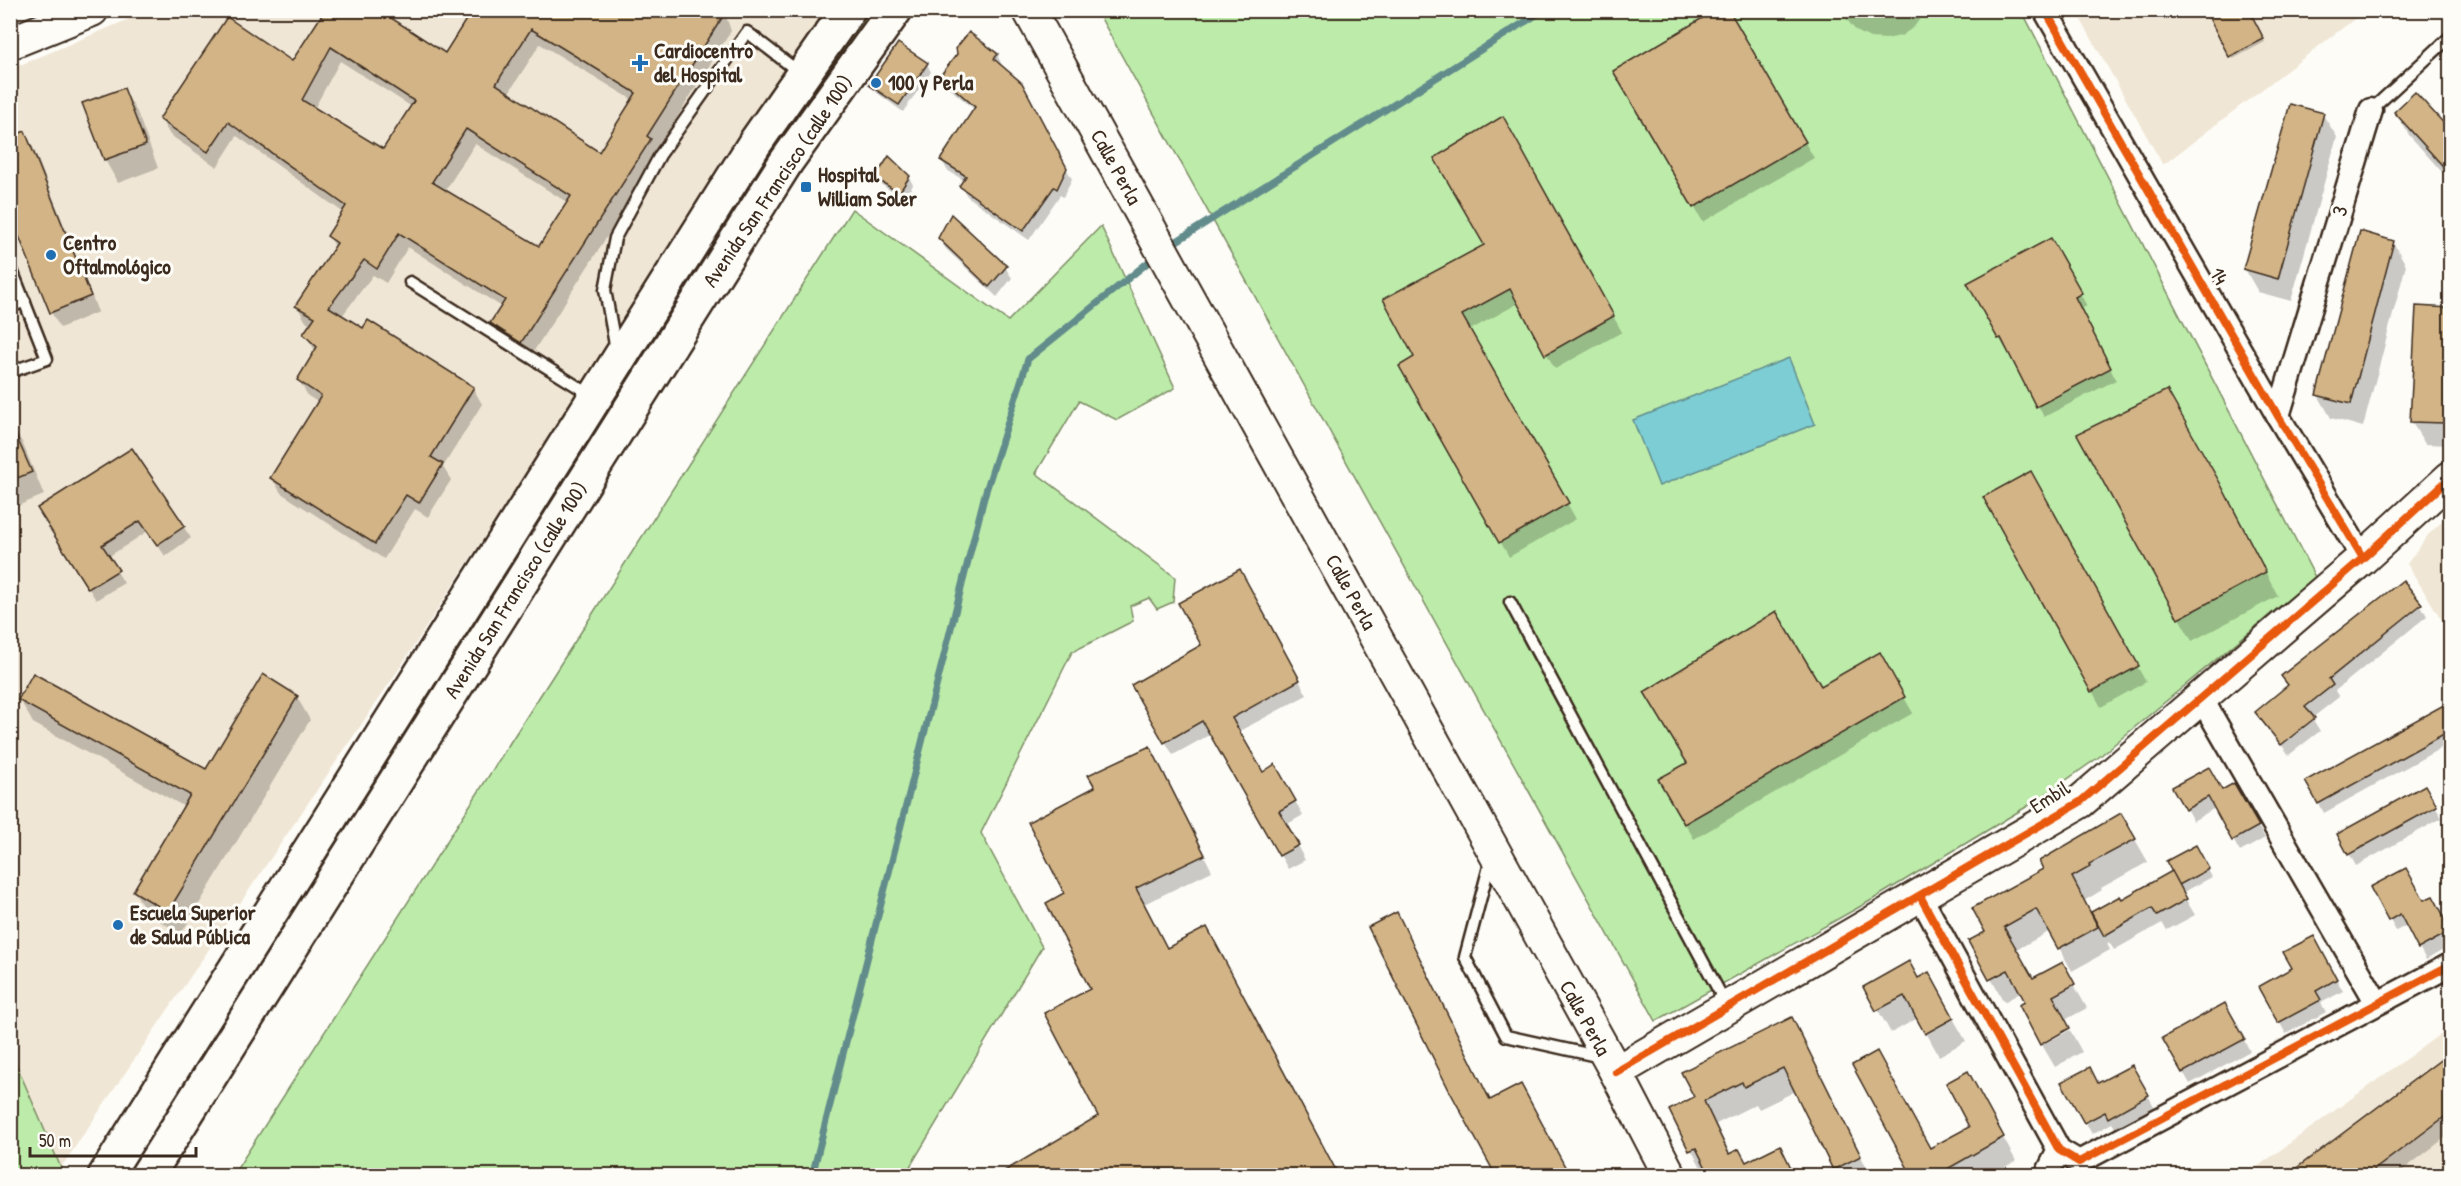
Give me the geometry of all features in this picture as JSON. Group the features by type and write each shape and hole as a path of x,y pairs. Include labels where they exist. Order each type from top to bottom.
{"highway":[{"name":"Avenida San Francisco (calle 100)","path":"105,1176 755,143 848,10"},
{"name":"Avenida San Francisco (calle 100)","path":"147,1176 786,162 895,10"}],"main road":[{"path":"10,43 92,10"},
{"name":"Calle Perla","path":"1029,10 1612,1066 1670,1176"},
{"name":"Embil","path":"1612,1066 1729,1008 2080,801 2363,558 2451,478"}],"street":[{"name":"14","path":"2045,10 2278,416 2363,558"},
{"name":"3","path":"2278,416 2372,110"},
{"path":"2201,698 2377,1003"},
{"path":"1920,896 2059,1150 2079,1162 2451,965"},
{"path":"2046,1176 2059,1150"}],"lane":[{"path":"618,360 605,290 615,238 660,155 747,32 803,75"},
{"name":"3","path":"2372,110 2451,36"},
{"path":"10,265 47,359 10,372"},
{"path":"410,282 594,397"},
{"path":"10,307 25,301"},
{"path":"1509,602 1729,1008"},
{"path":"1493,850 1465,957 1506,1036 1612,1066"}],"shaded area":[{"path":"148,11 835,11 747,138 537,455 401,666 56,1175 11,1176 11,69"},
{"path":"2076,11 2365,11 2163,165"},
{"path":"2450,514 2450,633 2407,564 2428,535"},
{"path":"2450,1027 2450,1175 2246,1175"}],"green space":[{"path":"863,11 880,11 132,1175 120,1176 753,170"},
{"path":"1097,11 2022,11 2315,577 2099,757 2036,801 1870,901 1656,1021"},
{"path":"852,209 1008,321 1101,226 1175,388 1117,420 1079,401 1036,473 1175,577 1173,602 1157,609 1149,598 1130,606 1133,621 1072,652 981,833 1042,947 905,1175 233,1175"},
{"path":"10,1050 61,1168 56,1175 11,1175"}],"water":[{"path":"1789,358 1815,424 1659,486 1633,420"}],"building":[{"path":"325,10 379,10 445,53 472,10 727,10 647,136 651,139 521,343 490,323 505,300 399,233 377,269 364,260 329,307 363,328 368,320 474,387 431,457 443,464 419,503 406,495 375,544 270,478 321,396 297,380 317,347 303,334 315,317 295,306 337,243 327,236 346,206 228,122 208,152 159,119 227,17 292,61","holes":["531,29 636,93 599,152 496,84","331,47 414,101 383,149 302,100","466,129 571,196 539,246 432,182"]},
{"path":"1716,10 1729,10 1806,142 1693,208 1613,71"},
{"path":"2205,10 2249,10 2264,39 2229,57"},
{"path":"969,32 998,54 994,59 1022,83 1067,168 1057,189 1054,187 1023,231 959,186 966,176 940,160 975,107 940,76 957,54 956,48"},
{"path":"898,43 928,63 899,105 869,85"},
{"path":"124,88 146,145 104,160 82,103"},
{"path":"2415,92 2451,131 2451,175 2394,112"},
{"path":"2290,104 2324,113 2278,279 2243,269"},
{"path":"1503,116 1614,316 1545,355 1510,289 1462,315 1569,503 1499,543 1399,366 1414,357 1383,299 1484,245 1434,158"},
{"name":"Centro Oftalmológico","path":"25,131 91,296 50,313 10,214 10,137"},
{"path":"889,156 910,176 899,193 875,178"},
{"path":"951,214 1007,266 989,287 938,238"},
{"path":"2360,231 2394,241 2351,404 2316,395"},
{"path":"2051,238 2082,293 2075,297 2111,368 2036,407 2001,338 1998,339 1967,283"},
{"path":"2416,306 2451,308 2444,423 2410,422"},
{"path":"2167,390 2219,481 2266,572 2178,619 2077,434"},
{"path":"10,422 32,472 10,481"},
{"path":"132,448 185,526 157,545 140,521 102,545 119,570 88,589 37,508"},
{"path":"2031,471 2139,666 2091,692 1983,497"},
{"path":"1240,569 1300,680 1232,718 1263,772 1275,764 1296,801 1279,811 1299,845 1279,856 1202,721 1164,743 1131,685 1201,645 1178,603"},
{"path":"2403,580 2422,604 2329,679 2333,685 2305,707 2315,718 2281,745 2255,712 2288,685 2281,676"},
{"path":"1776,611 1821,686 1880,652 1905,697 1684,824 1658,779 1687,763 1644,692"},
{"path":"33,673 206,769 263,674 298,696 168,912 133,891 190,795 18,700"},
{"path":"2451,701 2451,730 2318,804 2305,781"},
{"path":"1150,746 1205,855 1136,888 1167,948 1207,927 1339,1176 996,1176 1098,1116 1044,1013 1090,989 1046,903 1064,893 1028,822 1095,787 1088,775"},
{"path":"2209,767 2222,790 2234,783 2259,826 2232,841 2208,797 2185,810 2172,787"},
{"path":"2425,785 2437,806 2348,855 2337,834"},
{"path":"2121,813 2136,839 2089,864 2090,867 2072,877 2098,927 2058,949 2036,909 2004,927 2033,978 2063,962 2075,984 2053,996 2070,1028 2040,1045 2019,1005 2025,1002 2008,970 1989,980 1968,941 1985,932 1972,908 2043,869 2039,861"},
{"path":"2196,845 2209,869 2179,885 2166,861"},
{"path":"2406,868 2424,900 2433,896 2451,929 2418,949 2400,914 2388,921 2370,887"},
{"path":"2172,871 2187,899 2157,916 2152,908 2104,936 2091,912 2120,896 2122,899"},
{"path":"1397,912 1490,1100 1521,1084 1570,1176 1496,1176 1449,1090 1368,927"},
{"path":"2314,936 2337,979 2316,991 2321,1000 2278,1023 2258,987 2292,968 2283,952"},
{"path":"1909,961 1918,978 1929,972 1954,1018 1925,1034 1904,996 1876,1011 1863,987"},
{"path":"2225,1003 2245,1039 2182,1073 2162,1038"},
{"path":"1792,1017 1861,1156 1833,1170 1783,1068 1744,1087 1742,1082 1704,1101 1729,1154 1739,1149 1746,1162 1780,1145 1795,1176 1710,1176 1696,1148 1689,1151 1669,1110 1694,1097 1681,1072"},
{"path":"1877,1051 1930,1148 1969,1127 1946,1083 1968,1071 2004,1137 1935,1176 1912,1176 1852,1065"},
{"path":"2451,1052 2451,1112 2366,1176 2286,1176"},
{"path":"2132,1065 2149,1095 2108,1118 2105,1112 2084,1123 2061,1082 2090,1067 2098,1083"}],"waterway":[{"path":"1169,246 1544,10"},
{"path":"812,1176 985,494 1028,359 1156,256"}],"cycle path":[{"path":"2045,10 2278,416 2363,558"},
{"path":"1616,1072 2080,802 2363,558 2450,478"},
{"path":"1920,896 2059,1150 2079,1162 2450,965"}],"place":[{"name":"Cardiocentro del Hospital","path":"640,63"},
{"name":"100 y Perla","path":"876,83"},
{"name":"Hospital William Soler","path":"806,187"},
{"name":"Centro Oftalmológico","path":"51,255"},
{"name":"Escuela Superior de Salud Pública","path":"118,925"}]}
